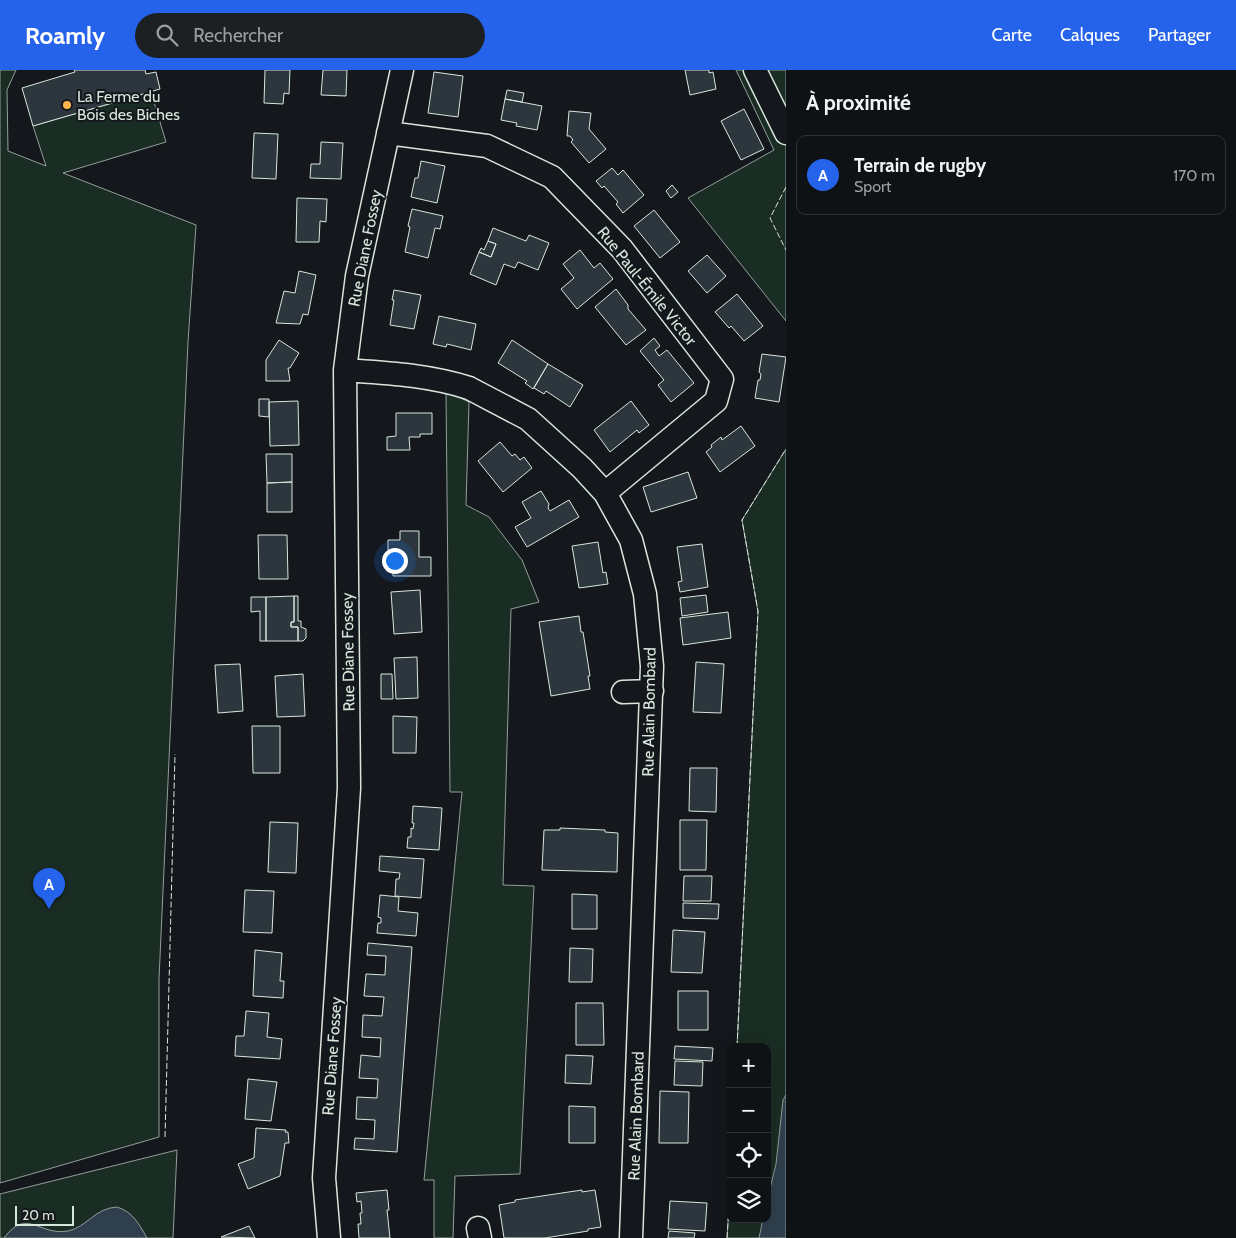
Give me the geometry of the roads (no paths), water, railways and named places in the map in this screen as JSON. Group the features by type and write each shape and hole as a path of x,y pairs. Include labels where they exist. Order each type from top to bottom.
{"street":[{"name":"Rue Diane Fossey","path":"329,1238 324,1178 350,788 345,370 356,276 402,70"},
{"path":"755,70 778,95 786,133"},
{"name":"Rue Paul-Émile Victor","path":"388,133 487,146 552,177 622,249 722,378 716,401 605,493"},
{"name":"Rue Alain Bombard","path":"345,370 412,375 469,388 528,419 582,468 605,493 631,540 645,594 652,666 631,1238"},
{"path":"623,692 652,691"}],"water":[{"path":"786,1095 786,1238 759,1238 762,1223 771,1223 771,1185 776,1164 783,1100"},
{"path":"117,1207 131,1215 147,1238 4,1238 12,1229 27,1223 49,1230 68,1231 81,1226 109,1208"}],"place":[{"name":"La Ferme du Bois des Biches","path":"67,105"},
{"name":"Terrain de rugby","path":"49,909"}]}
